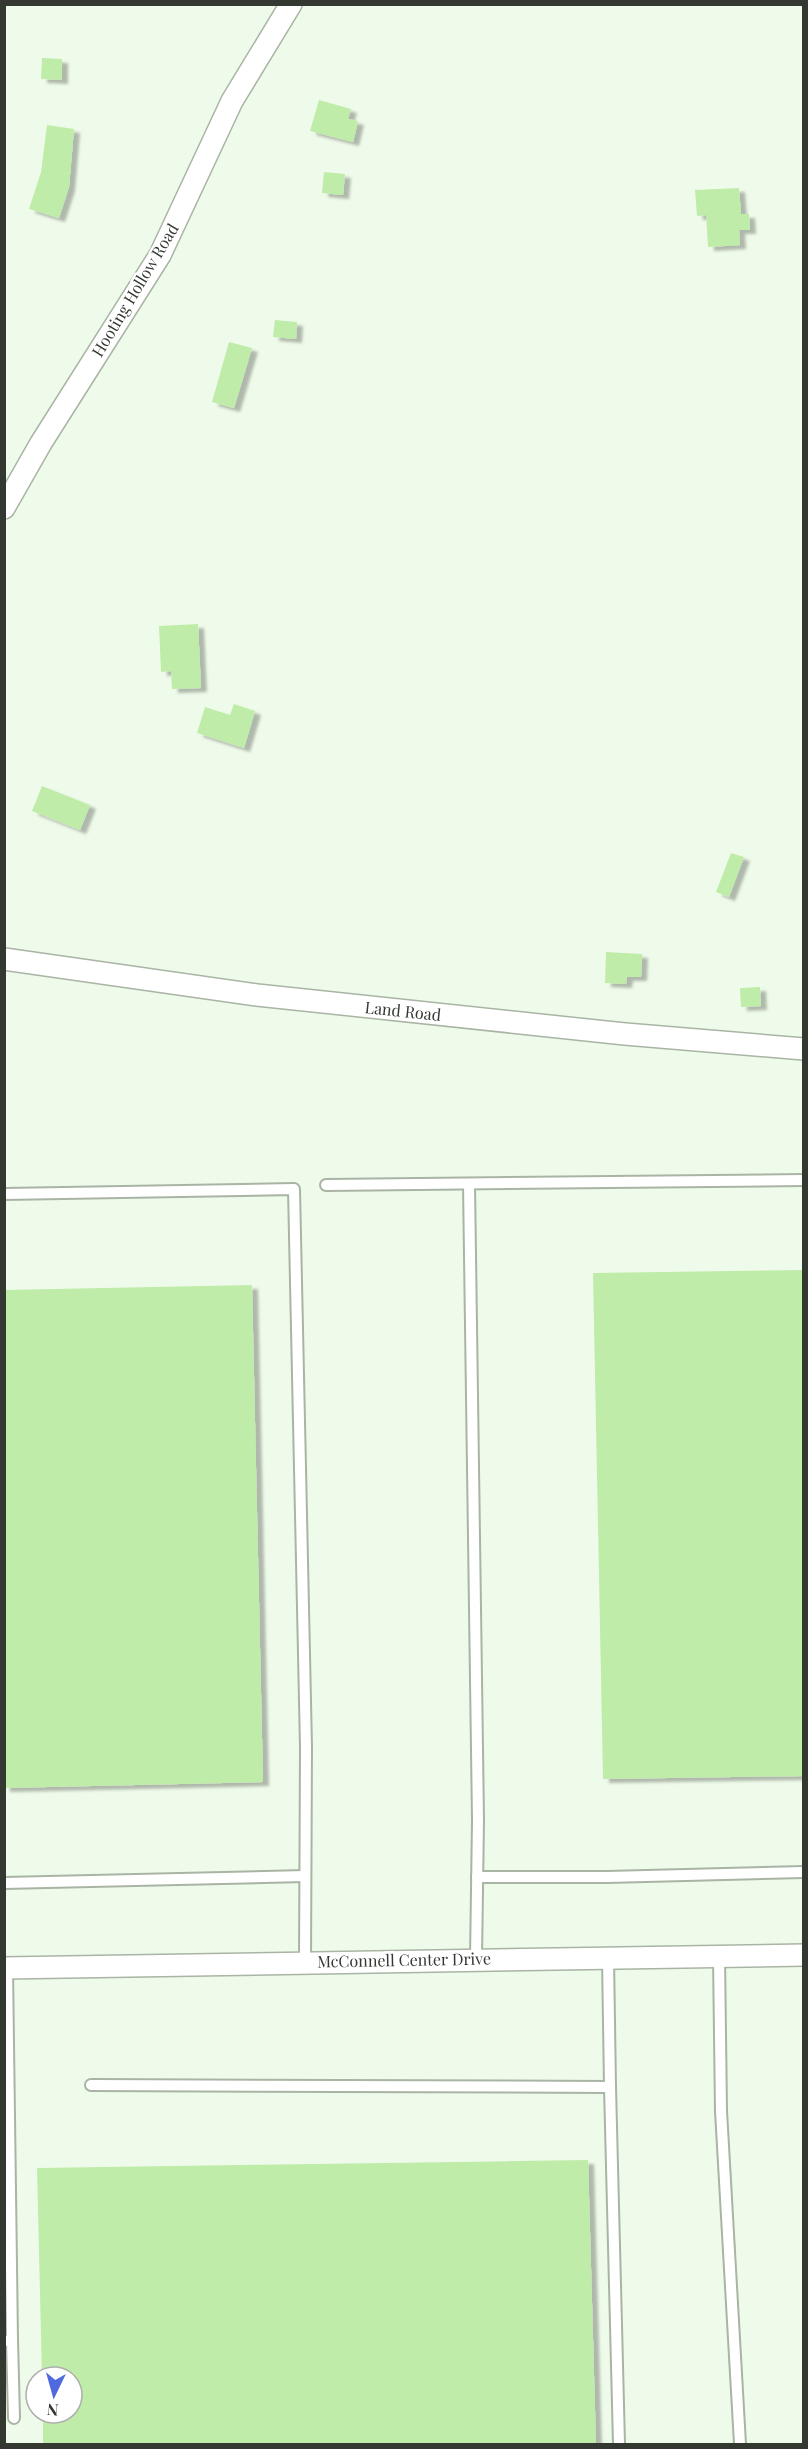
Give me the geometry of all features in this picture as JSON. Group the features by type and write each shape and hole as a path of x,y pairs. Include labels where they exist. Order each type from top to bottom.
{"street":[{"name":"Hooting Hollow Road","path":"4,508 41,443 160,255 232,101 291,4"},
{"name":"Land Road","path":"4,959 257,995 625,1034 804,1049"},
{"name":"McConnell Center Drive","path":"6,1968 804,1955"}],"lane":[{"path":"326,1185 804,1180"},
{"path":"469,1184 476,1959"},
{"path":"4,1194 294,1189 306,1747 305,1962"},
{"path":"477,1877 607,1877 804,1872"},
{"path":"4,1882 305,1875"},
{"path":"719,1956 721,2111 740,2445"},
{"path":"608,1957 620,2445"},
{"path":"6,1968 8,2341 14,2418"},
{"path":"91,2085 610,2087"}],"building":[{"path":"42,58 62,59 62,80 41,79"},
{"path":"319,100 351,109 348,119 358,121 353,142 310,131"},
{"path":"47,125 74,129 69,187 59,218 29,209 41,172"},
{"path":"324,172 345,174 343,195 322,193"},
{"path":"739,188 741,214 749,214 750,230 739,230 740,245 708,247 706,215 697,216 695,190"},
{"path":"275,320 297,322 296,339 273,337"},
{"path":"229,342 252,348 234,408 212,402"},
{"path":"198,624 201,688 172,689 171,671 161,672 159,626"},
{"path":"234,704 255,711 244,748 197,733 205,707 230,715"},
{"path":"42,786 90,805 80,830 32,811"},
{"path":"731,853 744,857 729,897 716,892"},
{"path":"606,952 642,954 641,977 627,977 626,984 605,983"},
{"path":"760,987 761,1006 741,1007 740,988"},
{"path":"804,1270 804,1776 603,1779 593,1273"},
{"path":"252,1285 263,1782 4,1788 4,1290"},
{"path":"588,2160 596,2445 43,2445 43,2425 84,2425 84,2365 42,2365 37,2168"}]}
